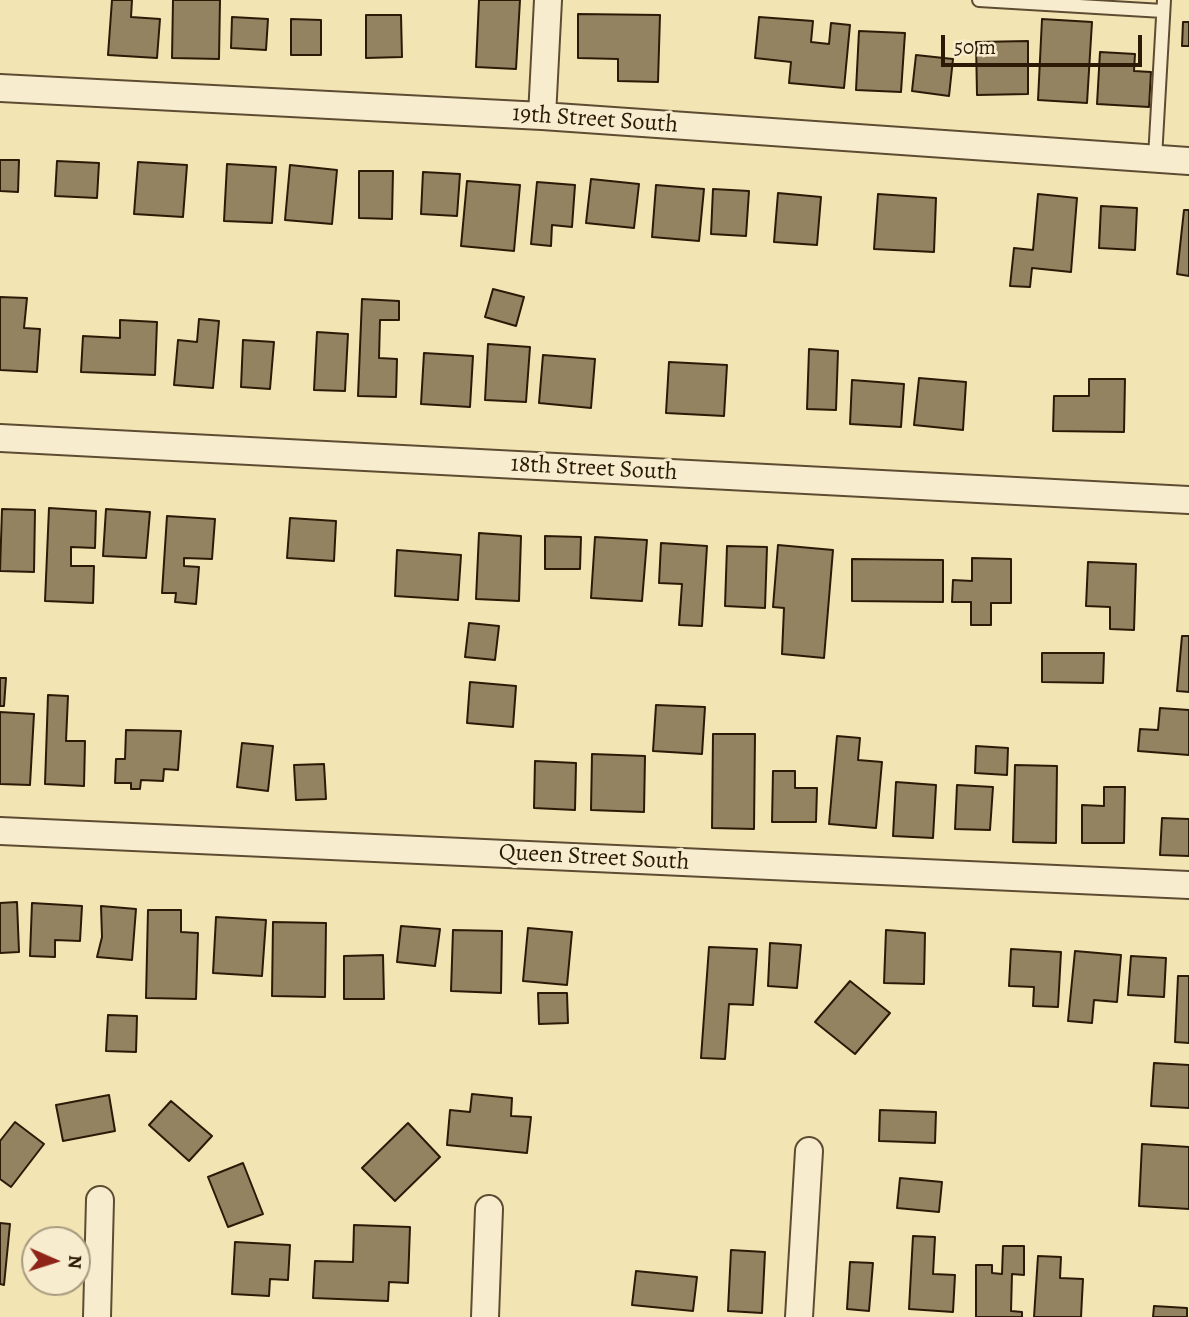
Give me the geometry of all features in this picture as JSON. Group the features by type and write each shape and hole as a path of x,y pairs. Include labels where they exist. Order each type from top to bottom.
{"street":[{"path":"541,116 548,0"},
{"name":"19th Street South","path":"0,88 541,116 1189,161"},
{"name":"18th Street South","path":"0,438 1189,500"},
{"name":"Queen Street South","path":"0,831 1189,885"},
{"path":"799,1317 809,1151"},
{"path":"97,1317 100,1200"},
{"path":"485,1317 489,1209"}],"lane":[{"path":"979,0 1164,6 1155,158"}],"building":[{"path":"112,0 132,0 131,17 160,19 157,58 108,55"},
{"path":"173,0 220,0 219,59 172,58"},
{"path":"479,0 520,0 516,69 476,67"},
{"path":"578,14 660,15 658,82 618,81 618,59 578,58"},
{"path":"366,15 401,15 402,57 366,58"},
{"path":"232,17 268,19 266,50 231,48"},
{"path":"759,17 813,21 811,42 829,44 831,23 850,25 844,88 789,83 791,62 755,58"},
{"path":"291,19 321,20 321,55 291,55"},
{"path":"1042,19 1092,22 1087,103 1038,100"},
{"path":"1183,22 1189,22 1189,46 1182,46"},
{"path":"859,31 905,33 901,92 856,90"},
{"path":"1028,41 1028,94 977,95 976,42"},
{"path":"1100,52 1135,54 1134,71 1151,72 1149,107 1097,104"},
{"path":"916,55 953,59 949,96 912,91"},
{"path":"0,160 19,160 18,192 0,191"},
{"path":"57,161 99,163 97,198 55,196"},
{"path":"138,162 187,165 183,217 134,214"},
{"path":"227,164 276,167 272,223 224,221"},
{"path":"290,165 337,170 332,224 285,220"},
{"path":"359,171 393,171 392,219 359,218"},
{"path":"423,172 460,174 457,216 421,214"},
{"path":"591,179 639,184 634,228 586,223"},
{"path":"467,181 520,185 514,251 461,246"},
{"path":"537,182 575,185 572,227 552,225 551,246 531,244"},
{"path":"656,185 704,189 699,241 652,237"},
{"path":"713,189 749,191 746,236 711,234"},
{"path":"778,193 821,197 817,245 774,242"},
{"path":"878,194 936,198 934,252 874,249"},
{"path":"1038,194 1077,198 1071,272 1032,268 1030,287 1010,286 1014,248 1033,250"},
{"path":"1101,206 1137,208 1135,250 1099,248"},
{"path":"1184,210 1189,210 1189,276 1177,274"},
{"path":"493,289 524,297 516,326 485,317"},
{"path":"0,297 27,298 24,328 40,329 37,372 0,370"},
{"path":"362,299 399,301 399,320 380,320 379,358 397,359 396,397 358,396"},
{"path":"199,319 219,321 213,388 174,385 178,340 197,342"},
{"path":"120,320 157,322 155,375 81,372 83,336 120,338"},
{"path":"317,332 348,334 345,391 314,390"},
{"path":"243,340 274,342 270,389 241,387"},
{"path":"488,344 530,347 526,402 485,400"},
{"path":"809,349 838,351 836,410 807,409"},
{"path":"424,353 473,356 470,407 421,404"},
{"path":"543,355 595,359 591,408 539,403"},
{"path":"669,362 727,365 724,416 666,413"},
{"path":"919,378 966,382 963,430 914,425"},
{"path":"1089,379 1125,379 1124,432 1053,431 1054,396 1089,396"},
{"path":"852,380 904,384 901,427 850,424"},
{"path":"49,508 96,511 95,548 71,547 71,566 94,566 93,603 45,601"},
{"path":"2,509 35,510 34,572 0,571"},
{"path":"106,509 150,512 146,558 103,556"},
{"path":"167,516 215,519 212,559 184,558 184,566 199,567 196,604 175,602 176,593 162,593"},
{"path":"290,518 336,521 334,561 287,558"},
{"path":"479,533 521,536 519,601 476,599"},
{"path":"545,536 581,537 580,569 545,569"},
{"path":"595,537 647,540 642,601 591,598"},
{"path":"661,543 707,546 702,626 679,625 682,584 659,583"},
{"path":"778,545 833,550 824,658 782,654 784,608 773,607"},
{"path":"727,546 767,547 765,608 725,606"},
{"path":"397,550 461,555 458,600 395,596"},
{"path":"972,558 1011,559 1011,603 991,603 991,625 971,625 971,602 952,602 953,580 972,581"},
{"path":"852,559 943,560 943,602 852,601"},
{"path":"1088,562 1136,564 1134,630 1110,629 1110,607 1086,606"},
{"path":"469,623 499,626 495,660 465,657"},
{"path":"1182,636 1189,636 1189,692 1177,691"},
{"path":"1042,653 1104,653 1103,683 1042,682"},
{"path":"0,678 6,678 4,706 0,706"},
{"path":"470,682 516,686 513,727 467,723"},
{"path":"48,695 68,696 66,741 85,741 84,786 45,784"},
{"path":"656,705 705,707 702,754 653,751"},
{"path":"1160,708 1189,710 1189,755 1138,751 1140,729 1158,730"},
{"path":"0,712 34,714 30,785 0,784"},
{"path":"126,730 181,731 178,770 164,769 163,781 141,780 140,789 131,789 131,783 115,783 116,759 125,759"},
{"path":"713,734 755,734 754,829 712,828"},
{"path":"837,736 860,738 858,760 882,762 876,828 829,824"},
{"path":"242,743 273,746 268,791 237,787"},
{"path":"976,746 1008,748 1007,775 975,773"},
{"path":"592,754 645,756 644,812 591,810"},
{"path":"535,761 576,763 575,810 534,808"},
{"path":"324,764 326,799 296,800 294,765"},
{"path":"1015,765 1057,766 1056,843 1013,842"},
{"path":"773,771 795,771 795,788 817,788 816,822 772,822"},
{"path":"896,782 936,785 933,838 893,836"},
{"path":"957,785 993,787 990,830 955,829"},
{"path":"1104,787 1125,787 1124,843 1082,843 1082,805 1104,806"},
{"path":"1162,818 1189,819 1189,856 1160,855"},
{"path":"17,902 19,952 0,953 0,903"},
{"path":"32,903 82,906 80,941 55,940 55,957 30,956"},
{"path":"101,906 136,909 132,960 97,957 102,937"},
{"path":"148,910 181,910 181,932 198,933 196,999 146,998"},
{"path":"216,917 266,920 262,976 213,973"},
{"path":"273,922 326,923 325,997 272,996"},
{"path":"401,926 440,929 435,966 397,962"},
{"path":"528,928 572,932 567,985 523,981"},
{"path":"453,930 502,931 501,993 451,991"},
{"path":"886,930 925,933 924,984 884,983"},
{"path":"770,943 801,945 797,988 768,986"},
{"path":"709,947 757,949 753,1005 729,1004 725,1059 701,1058"},
{"path":"1011,949 1061,952 1058,1007 1033,1006 1034,987 1009,986"},
{"path":"1075,951 1121,955 1117,1002 1094,1000 1092,1023 1068,1021"},
{"path":"383,955 384,999 344,999 344,956"},
{"path":"1131,956 1166,958 1164,997 1128,995"},
{"path":"1178,976 1189,976 1189,1043 1175,1042"},
{"path":"850,981 890,1013 855,1054 815,1022"},
{"path":"538,993 567,993 568,1023 539,1024"},
{"path":"108,1015 137,1016 136,1052 106,1051"},
{"path":"1154,1063 1189,1065 1189,1108 1151,1106"},
{"path":"472,1094 512,1098 511,1116 531,1117 527,1153 447,1145 450,1110 470,1112"},
{"path":"109,1095 115,1131 63,1141 56,1105"},
{"path":"171,1101 212,1136 189,1161 149,1125"},
{"path":"880,1110 936,1112 935,1143 879,1141"},
{"path":"15,1122 44,1144 11,1187 0,1179 0,1141"},
{"path":"408,1123 440,1157 395,1201 362,1168"},
{"path":"1142,1144 1189,1147 1189,1209 1139,1206"},
{"path":"243,1163 263,1214 228,1227 208,1177"},
{"path":"900,1178 942,1182 939,1212 897,1208"},
{"path":"0,1223 10,1224 4,1285 0,1284"},
{"path":"354,1225 410,1227 408,1283 389,1282 388,1301 313,1298 315,1261 353,1262"},
{"path":"913,1236 935,1237 933,1274 955,1275 953,1312 909,1309"},
{"path":"235,1242 290,1245 288,1280 270,1279 269,1296 232,1294"},
{"path":"1003,1246 1024,1246 1024,1275 1012,1274 1011,1311 1022,1312 1022,1317 976,1317 976,1265 992,1265 992,1273 1002,1274"},
{"path":"731,1250 765,1252 762,1313 728,1311"},
{"path":"1038,1256 1061,1257 1060,1278 1083,1279 1081,1317 1034,1317"},
{"path":"850,1262 873,1263 869,1311 847,1309"},
{"path":"636,1271 697,1277 693,1311 632,1305"},
{"path":"1154,1306 1187,1308 1187,1317 1153,1317"}]}
